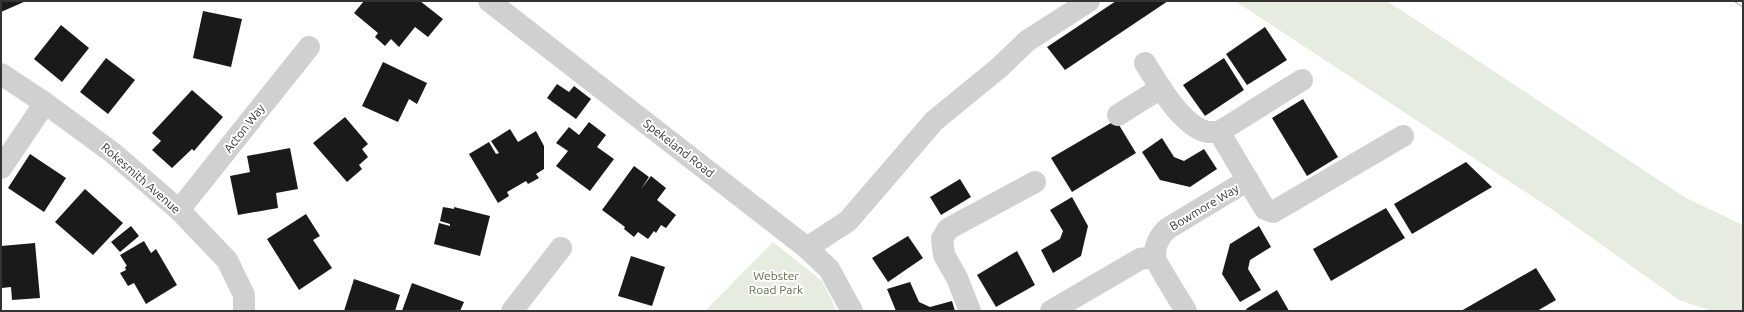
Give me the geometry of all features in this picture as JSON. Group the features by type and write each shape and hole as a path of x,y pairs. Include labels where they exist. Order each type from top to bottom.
{"street":[{"name":"Spekeland Road","path":"489,1 807,248 829,269 852,311"},
{"path":"807,248 848,221 934,121 1000,67 1027,42 1089,1"},
{"name":"Acton Way","path":"179,210 308,47"},
{"path":"1145,63 1174,107 1189,122 1206,132 1219,132 1302,80"},
{"name":"Rokesmith Avenue","path":"1,74 45,102 113,153 179,210 227,260 244,294 244,311"},
{"path":"1118,114 1161,88"},
{"path":"1,168 45,102"},
{"name":"Bowmore Way","path":"1219,132 1265,209 1273,212 1403,136"},
{"name":"Bowmore Way","path":"1155,257 1157,243 1161,234 1167,229 1248,180"},
{"path":"970,311 957,278 944,255 942,239 948,229 1035,182"},
{"path":"512,311 561,248"},
{"path":"1051,311 1140,259 1155,257 1186,311"}],"green space":[{"path":"1235,1 1387,1 1686,198 1743,225 1743,311 1712,311 1679,300 1550,208"},
{"name":"Webster Road Park","path":"773,242 822,281 837,311 705,311"}],"building":[{"path":"1,1 26,1 1,12"},
{"path":"364,1 420,1 443,19 428,37 415,27 399,47 391,39 385,46 375,37 378,33 354,13"},
{"path":"1116,1 1168,1 1065,70 1047,47"},
{"path":"203,11 242,19 231,67 193,58"},
{"path":"61,25 89,48 62,82 34,59"},
{"path":"1265,27 1287,60 1247,85 1226,54"},
{"path":"106,58 135,80 108,114 80,92"},
{"path":"1224,58 1244,90 1205,116 1183,85"},
{"path":"383,62 427,83 417,104 409,99 398,122 362,106"},
{"path":"557,84 569,92 574,86 591,99 576,119 547,98"},
{"path":"192,90 223,117 194,151 192,149 172,168 152,150 161,141 152,133"},
{"path":"1303,99 1338,157 1307,176 1272,118"},
{"path":"345,117 368,144 362,149 368,157 359,165 362,169 347,182 313,143"},
{"path":"1116,120 1136,153 1072,192 1051,158"},
{"path":"589,122 606,135 597,147 614,159 590,191 556,166 568,151 556,143 569,127 579,135"},
{"path":"510,129 518,142 536,131 544,146 544,169 536,174 539,178 528,184 526,181 507,192 509,196 498,203 469,154 489,142 496,154 499,153 491,141"},
{"path":"1162,138 1174,157 1184,161 1204,149 1217,169 1190,187 1160,180 1142,152"},
{"path":"290,148 298,189 276,193 278,208 238,215 230,176 250,172 247,156"},
{"path":"30,154 66,178 44,212 8,188"},
{"path":"1466,162 1492,187 1412,234 1394,204"},
{"path":"634,166 649,177 641,189 651,176 666,188 657,200 676,215 666,228 661,225 656,233 654,231 648,239 638,232 634,237 624,229 625,227 602,210"},
{"path":"960,179 971,197 941,215 930,197"},
{"path":"85,189 123,223 93,255 55,222"},
{"path":"1072,197 1088,226 1081,256 1053,273 1041,250 1060,239 1063,231 1050,210"},
{"path":"443,207 454,209 454,207 490,216 480,256 434,244 439,223 450,226 450,224 440,221"},
{"path":"1386,208 1405,238 1331,281 1313,249"},
{"path":"306,214 320,236 313,240 332,268 299,290 267,239"},
{"path":"131,226 139,236 120,252 111,242"},
{"path":"1259,226 1271,247 1250,260 1248,269 1261,290 1240,302 1222,274 1230,244"},
{"path":"908,236 923,258 888,282 872,258"},
{"path":"144,241 151,253 156,249 177,285 146,304 134,283 128,286 120,273 126,270 125,267 127,266 120,255"},
{"path":"35,243 40,298 12,300 11,287 2,288 1,246"},
{"path":"1017,251 1035,285 996,307 977,275"},
{"path":"631,256 665,267 652,306 618,296"},
{"path":"1536,268 1556,300 1537,311 1461,311"},
{"path":"354,279 400,295 395,311 344,311"},
{"path":"910,282 919,302 930,307 952,301 955,311 896,311 887,289"},
{"path":"412,283 464,302 460,311 402,311"},
{"path":"1277,290 1289,311 1247,311 1246,309"}],"railway":[{"path":"1737,1 1743,5"}]}
